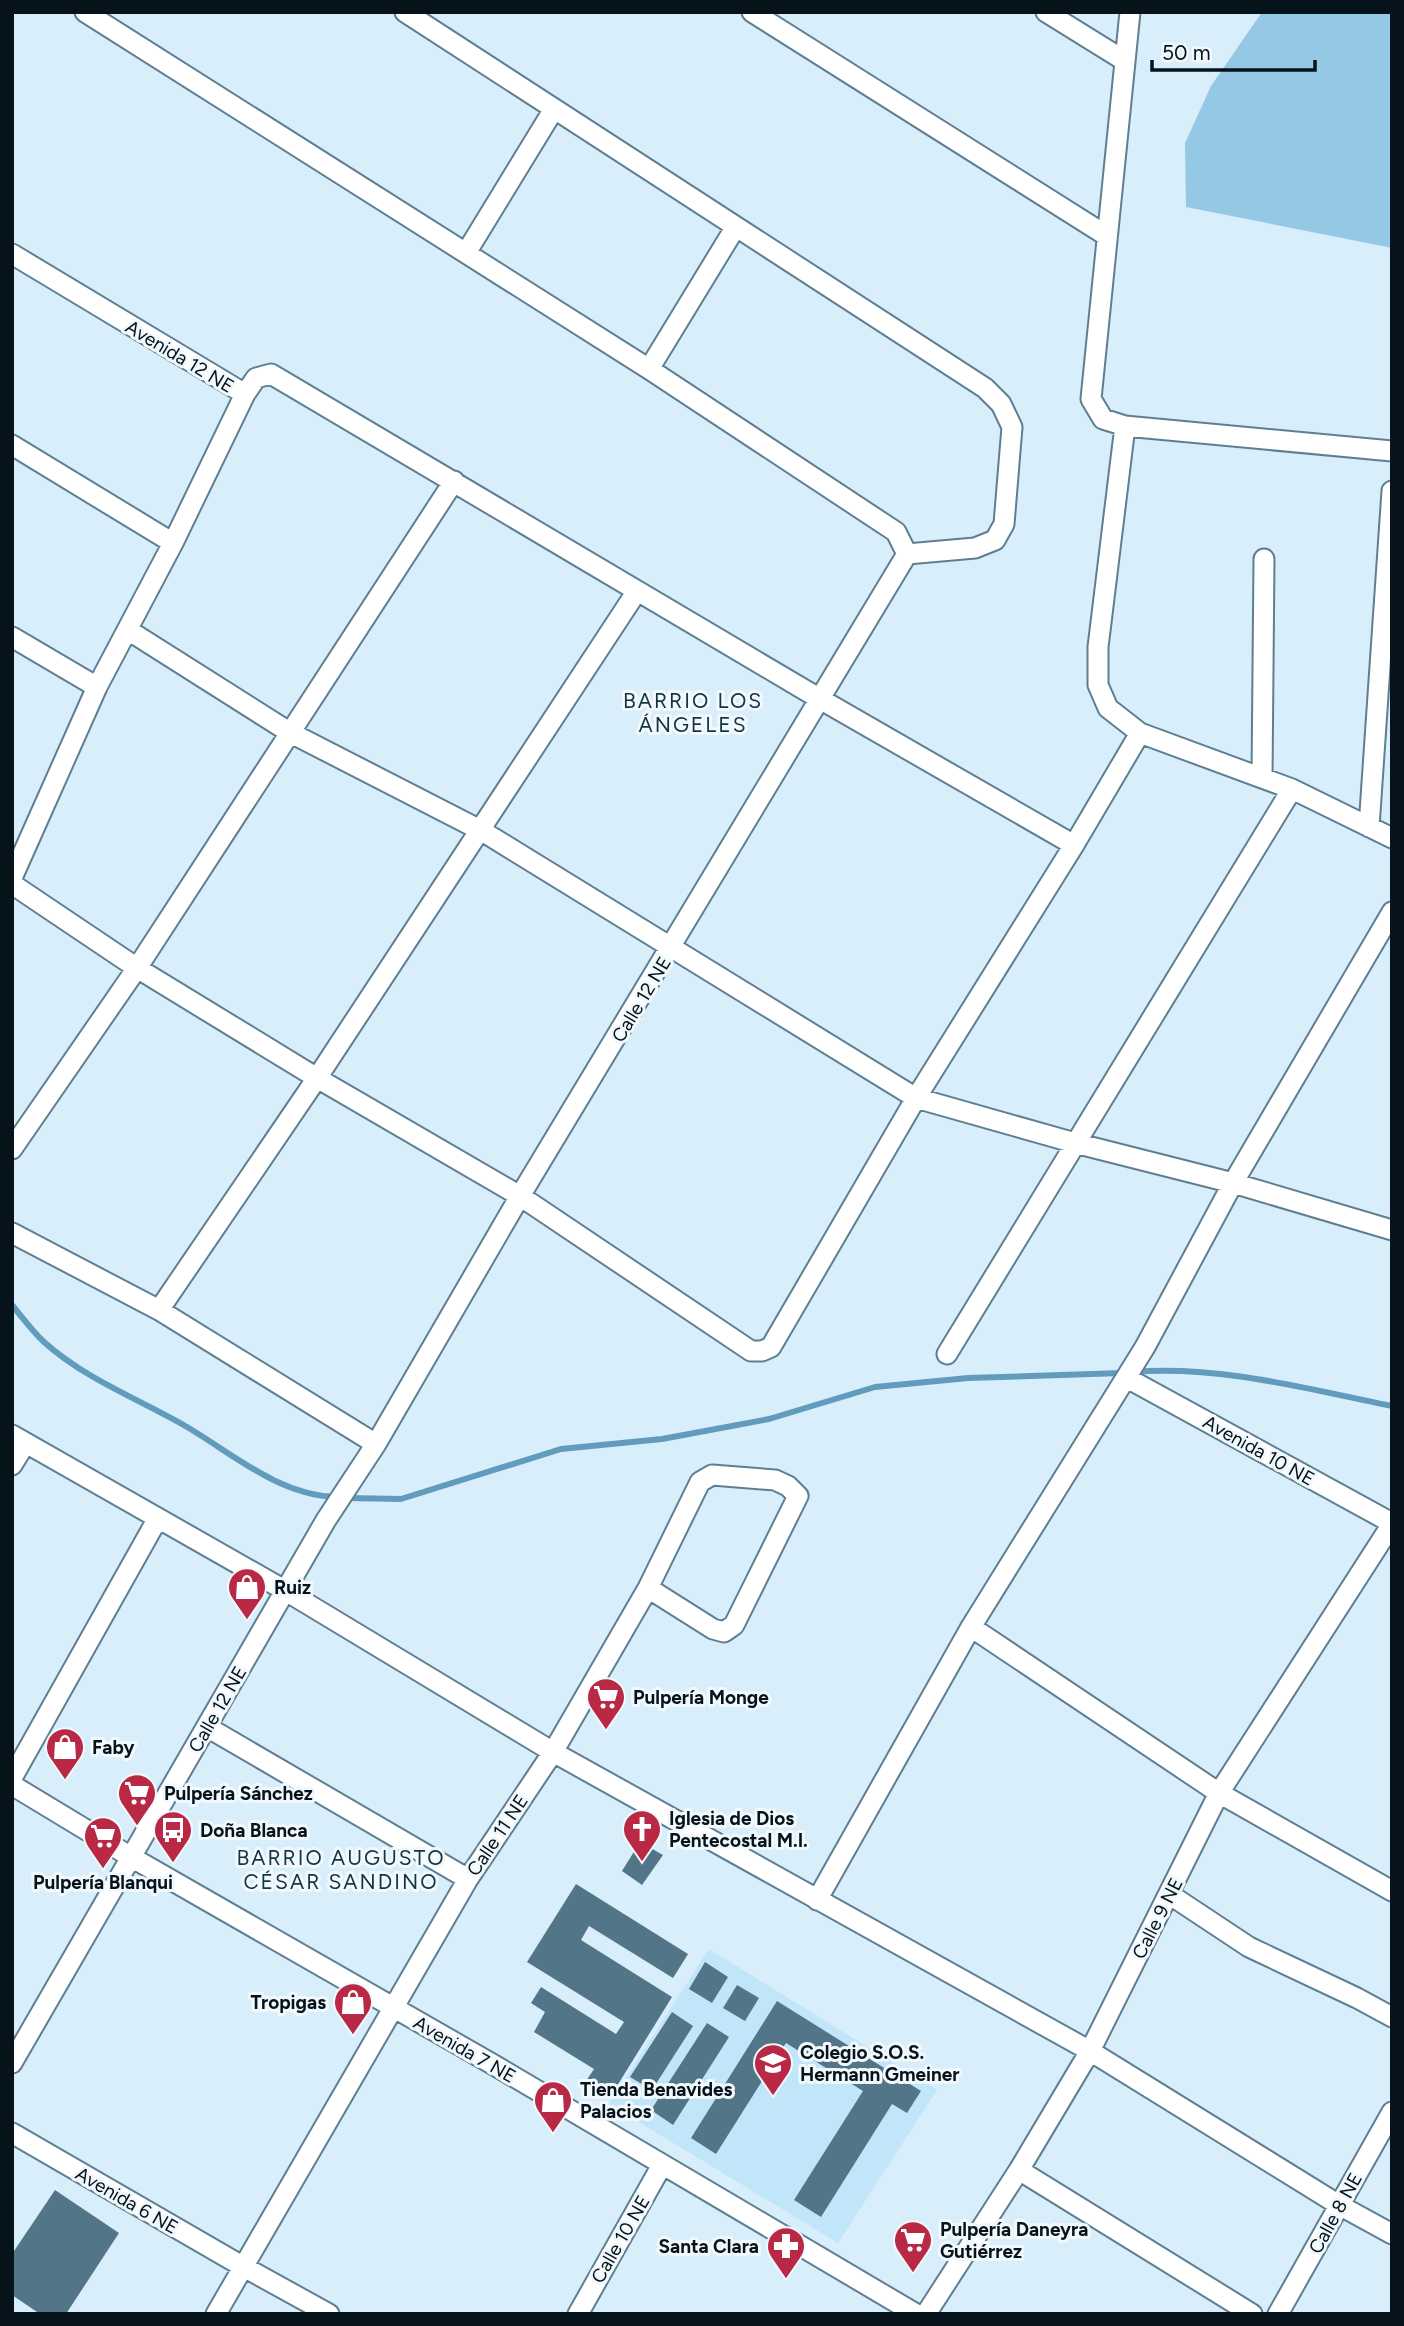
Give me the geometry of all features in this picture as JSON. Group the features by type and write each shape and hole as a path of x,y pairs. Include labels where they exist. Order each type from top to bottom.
{"street":[{"path":"85,12 649,369 896,532 907,554 975,548 995,541 1004,524 1012,427 1001,404 985,388 405,12"},
{"path":"751,12 1107,236"},
{"path":"1046,12 1125,61"},
{"path":"1130,12 1090,399 1103,419 1125,426 1392,451"},
{"path":"466,253 554,109"},
{"path":"649,369 735,228"},
{"name":"Avenida 12 NE","path":"15,262 245,394 256,378 271,374 820,699 1074,845"},
{"path":"12,878 19,842 173,543 245,394"},
{"path":"1125,426 1098,647 1098,685 1108,708 1140,733 1292,789 1392,838"},
{"path":"12,444 173,543"},
{"path":"12,1149 137,968 454,481"},
{"path":"1369,827 1392,491"},
{"name":"Calle 12 NE","path":"12,2063 326,1520 376,1444 520,1196 907,554"},
{"path":"1262,778 1265,559"},
{"path":"159,1310 482,831 637,591"},
{"path":"128,630 289,732 482,831 916,1098 1233,1183 1391,1229"},
{"path":"12,637 97,687"},
{"path":"12,884 137,968 317,1078 520,1196 751,1351 762,1351 771,1347 916,1098 1074,845 1140,733"},
{"path":"947,1354 1292,789"},
{"path":"817,1900 971,1627 1127,1378 1233,1183 1392,912"},
{"path":"12,1233 159,1310 376,1444"},
{"name":"Avenida 10 NE","path":"1127,1378 1392,1524"},
{"path":"12,1465 19,1439 286,1591 553,1752 1090,2051 1339,2205 1392,2234"},
{"name":"Calle 11 NE","path":"216,2314 468,1879 553,1752 648,1588 700,1482 712,1475 775,1480 788,1486 798,1496 734,1625 724,1632 713,1629 648,1588"},
{"path":"12,1778 158,1518"},
{"name":"Calle 9 NE","path":"926,2314 1020,2170 1090,2051 1219,1793 1392,1524"},
{"path":"971,1627 1219,1793 1392,1891"},
{"path":"207,1727 468,1879"},
{"name":"Avenida 7 NE","path":"12,1785 916,2314"},
{"path":"1169,1894 1249,1947 1392,2017"},
{"name":"Calle 8 NE","path":"1278,2314 1392,2112"},
{"name":"Avenida 6 NE","path":"12,2133 328,2314"},
{"name":"Calle 10 NE","path":"578,2314 662,2165"},
{"path":"1020,2170 1252,2314"}],"shaded area":[{"path":"1262,12 1392,12 1392,248 1186,207 1185,143 1211,86"},
{"name":"Colegio S.O.S. Hermann Gmeiner","path":"709,1949 937,2090 838,2243 609,2104"}],"building":[{"name":"Iglesia de Dios Pentecostal M.I.","path":"640,1842 663,1855 642,1885 622,1871"},
{"path":"576,1884 688,1954 673,1978 589,1926 581,1940 672,1997 609,2099 584,2084 594,2069 534,2032 545,2012 531,2003 541,1987 616,2034 624,2022 527,1962"},
{"path":"705,1962 728,1977 712,2003 689,1989"},
{"path":"737,1985 759,1998 745,2021 723,2008"},
{"path":"777,2001 921,2091 907,2113 892,2104 821,2217 794,2200 863,2091 786,2043 716,2154 691,2138"},
{"path":"672,2012 693,2026 652,2090 630,2077"},
{"path":"707,2023 729,2037 673,2125 651,2110"},
{"path":"55,2190 119,2233 66,2314 40,2314 12,2295 12,2254"}],"waterway":[{"path":"12,1305 44,1342 93,1377 182,1424 274,1480 294,1489 336,1497"},
{"path":"1133,1372 1231,1375 1392,1406"},
{"path":"347,1498 401,1499 561,1449 662,1439 769,1419 875,1387 968,1378 1122,1373"}],"place":[{"name":"Ruiz","path":"247,1621"},
{"name":"Pulpería Monge","path":"606,1731"},
{"name":"Faby","path":"65,1781"},
{"name":"Pulpería Sánchez","path":"137,1827"},
{"name":"Iglesia de Dios Pentecostal M.I.","path":"642,1863"},
{"name":"Doña Blanca","path":"173,1864"},
{"name":"Pulpería Blanqui","path":"103,1870"},
{"name":"Tropigas","path":"353,2036"},
{"name":"Colegio S.O.S. Hermann Gmeiner","path":"773,2097"},
{"name":"Tienda Benavides Palacios","path":"553,2134"},
{"name":"Pulpería Daneyra Gutiérrez","path":"913,2274"},
{"name":"Santa Clara","path":"786,2280"}],"district":[{"name":"BARRIO LOS ÁNGELES","path":"693,713"},
{"name":"BARRIO AUGUSTO CÉSAR SANDINO","path":"341,1870"}]}
